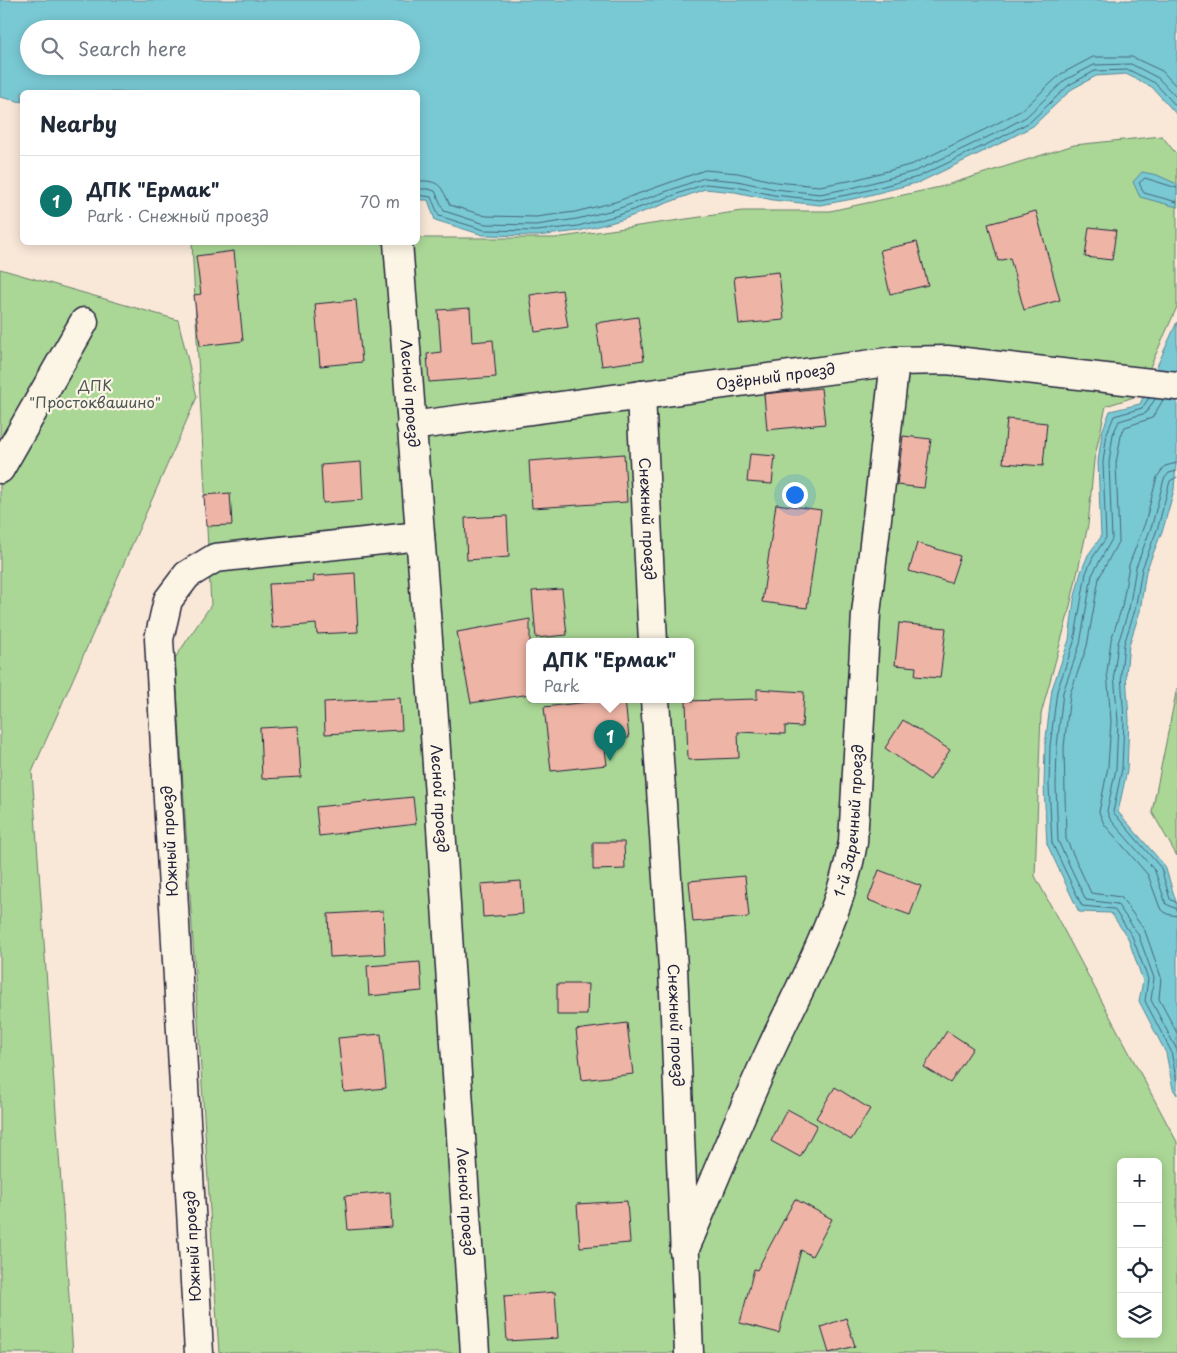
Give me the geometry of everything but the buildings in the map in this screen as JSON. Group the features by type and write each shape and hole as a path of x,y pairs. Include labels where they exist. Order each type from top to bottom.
{"street":[{"name":"Лесной проезд","path":"398,245 434,719 475,1353"},
{"path":"0,469 7,443 84,322"},
{"name":"Озёрный проезд","path":"411,426 895,361 947,360 1140,380 1177,386"},
{"name":"1-й Заречный проезд","path":"684,1251 760,1072 837,906 848,875 853,842 866,614 895,361"},
{"name":"Снежный проезд","path":"641,395 653,638"},
{"name":"Южный проезд","path":"199,1353 158,639 168,600 187,575 215,558 420,536"},
{"name":"Снежный проезд","path":"655,703 673,968 690,1353"}],"green space":[{"path":"1162,136 1177,155 1177,307 1137,396 1106,406 1094,460 1088,525 1068,615 1041,714 1035,876 1177,1142 1177,1353 219,1353 175,658 211,605 192,245 420,245 420,238 555,238 742,211 830,211 940,187 1074,145"},
{"name":"ДПК \"Простоквашино\"","path":"0,269 178,320 197,397 32,772 73,1353 0,1353"},
{"path":"1177,688 1177,856 1152,812"}],"water":[{"path":"0,0 1177,0 1177,115 1152,87 1126,74 1096,76 1072,89 1033,126 920,182 858,198 820,205 773,200 735,192 705,189 621,220 579,231 537,236 483,235 435,220 428,200 420,200 420,90 20,90 20,102 0,97"},
{"path":"1142,172 1157,175 1177,184 1177,207 1140,197 1133,182"},
{"path":"1177,322 1177,452 1174,490 1163,529 1146,571 1140,611 1129,645 1126,674 1129,720 1127,770 1118,812 1165,866 1177,905 1177,1095 1173,1089 1166,1053 1139,1001 1143,981 1128,938 1111,913 1079,912 1047,844 1044,786 1045,746 1052,689 1069,640 1074,600 1081,572 1088,555 1101,537 1098,462 1102,432 1110,411 1140,404"}],"place":[{"name":"ДПК \"Ермак\"","path":"610,761"}]}
